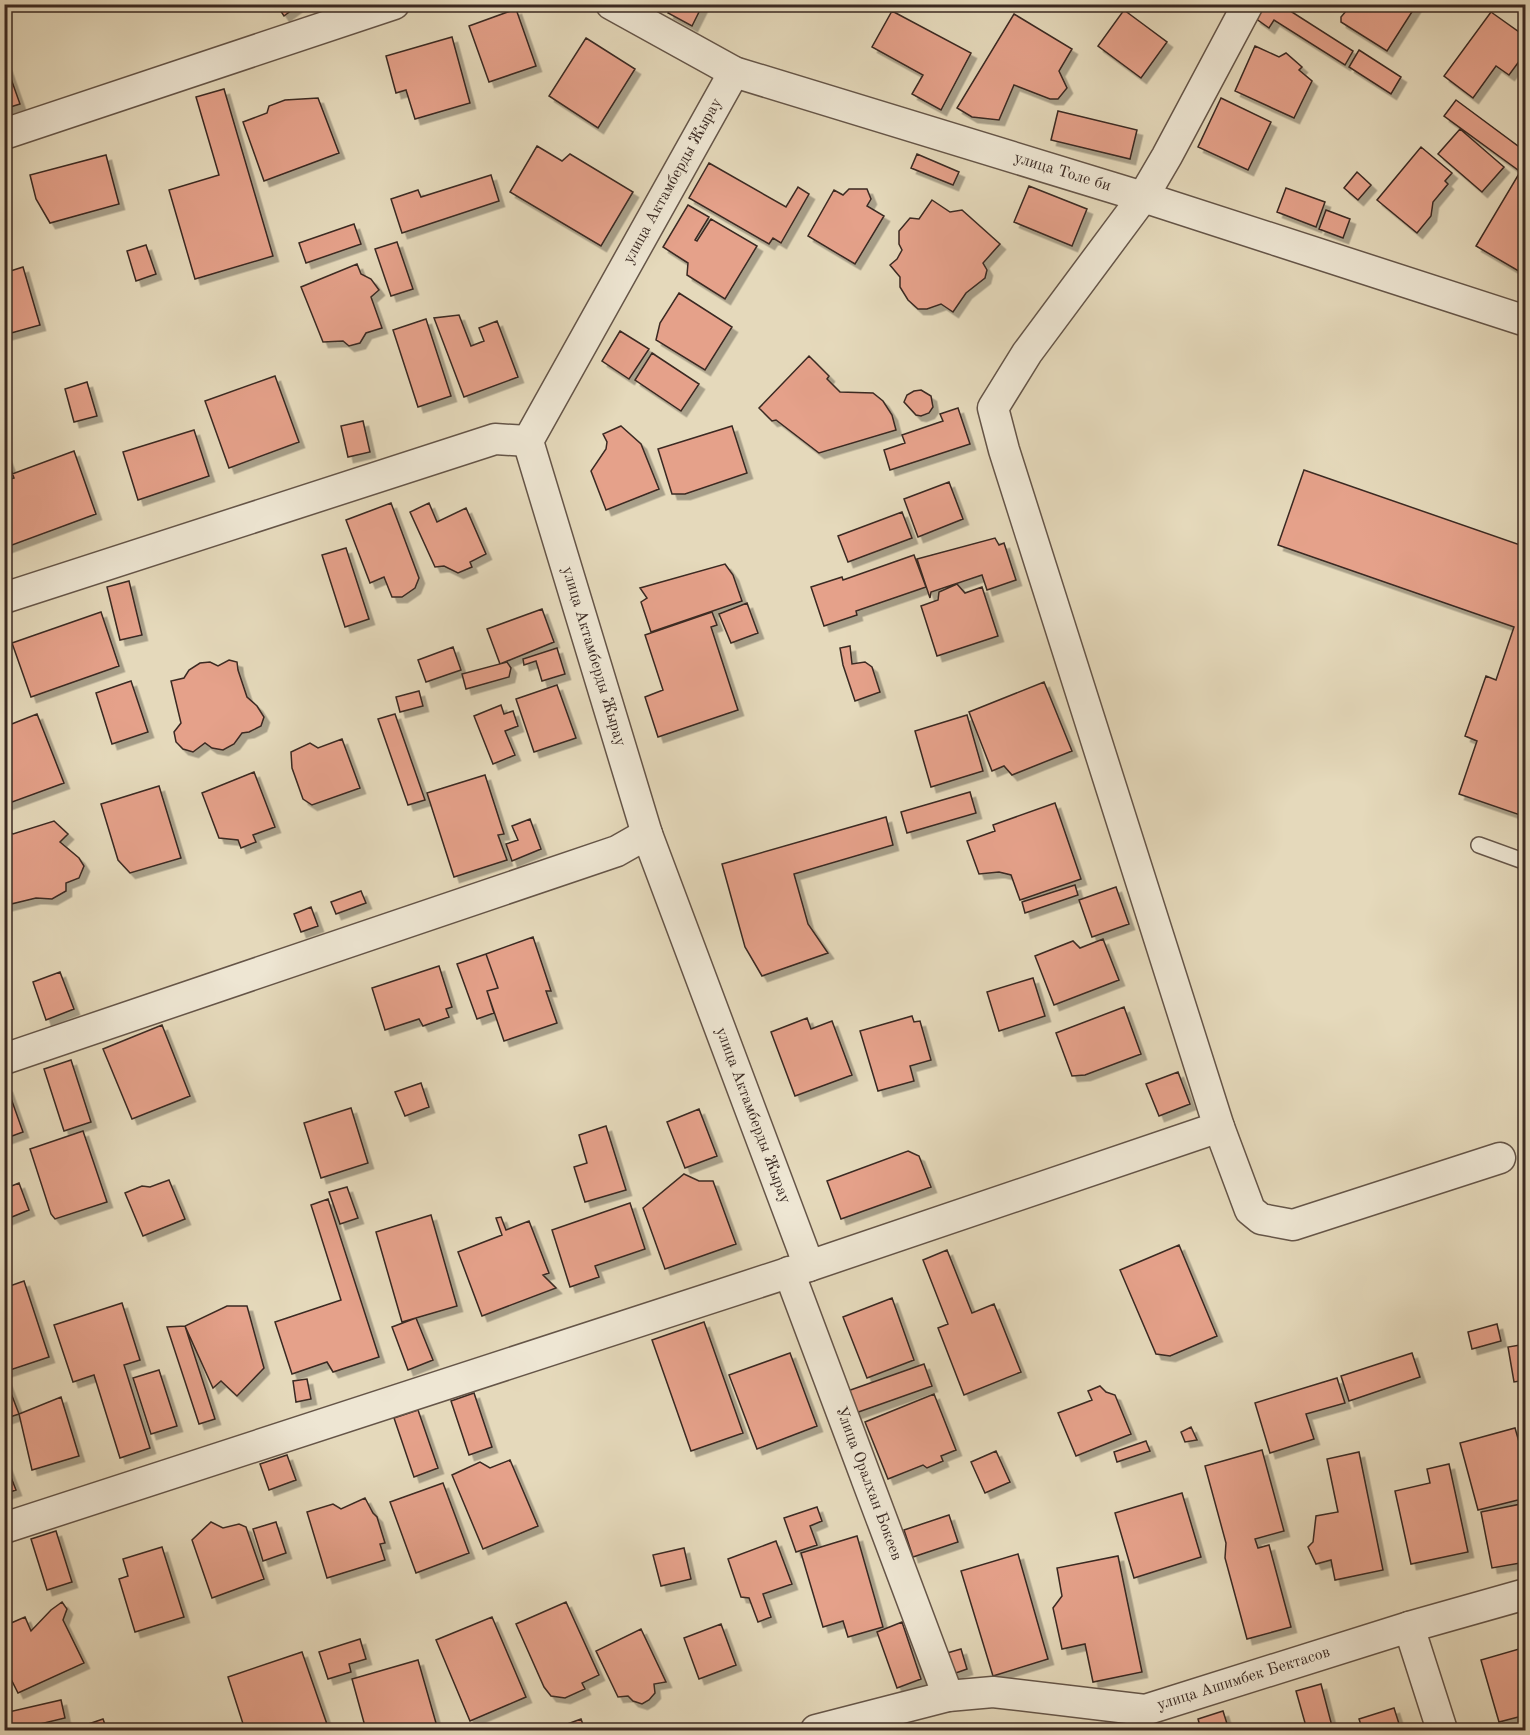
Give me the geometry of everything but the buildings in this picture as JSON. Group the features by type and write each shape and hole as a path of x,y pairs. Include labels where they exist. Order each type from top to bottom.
{"street":[{"path":"4,134 393,4"},
{"name":"улица Толе би","path":"611,4 734,72 1143,197 1526,321"},
{"path":"1248,4 1143,197 1027,353 993,408 1004,450 1219,1127 1250,1210 1261,1219 1293,1225 1500,1158"},
{"name":"улица Актамберды Жырау","path":"734,72 528,441 647,834 799,1269"},
{"path":"4,598 495,439 528,441"},
{"path":"4,1059 617,851 647,834"},
{"path":"4,1528 799,1269 1219,1127"},
{"name":"Улица Оралхан Бокеев","path":"799,1269 948,1696"},
{"name":"улица Ашимбек Бектасов","path":"816,1731 948,1696 993,1692 1145,1710 1409,1627 1526,1594"},
{"path":"1409,1627 1442,1731"}],"lane":[{"path":"1479,845 1526,862"}]}
